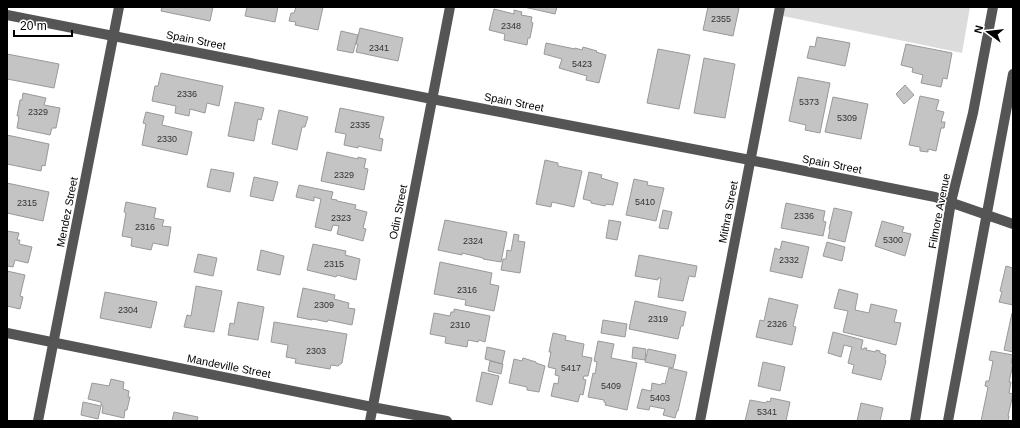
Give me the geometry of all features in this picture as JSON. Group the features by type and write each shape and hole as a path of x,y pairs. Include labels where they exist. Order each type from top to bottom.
{"street":[{"name":"Mendez Street","path":"38,421 119,7"},
{"name":"Odin Street","path":"370,421 450,7"},
{"name":"Mithra Street","path":"700,421 780,7"},
{"name":"Filmore Avenue","path":"915,421 951,202 973,113 993,7"},
{"name":"Spain Street","path":"7,15 935,197 1013,224"},
{"path":"948,421 1013,74"},
{"name":"Mandeville Street","path":"7,333 447,421"}],"shaded area":[{"path":"780,7 970,7 962,53 778,15"}],"building":[{"path":"162,7 213,7 210,21 161,11"},
{"path":"247,7 278,7 275,22 245,16"},
{"path":"296,7 323,7 318,30 295,25 296,22 289,21 291,13 294,13"},
{"path":"524,7 557,7 555,14"},
{"path":"708,7 739,8 733,36 703,30"},
{"path":"494,9 514,14 514,10 522,12 521,15 532,17 531,22 533,23 527,45 504,40 505,34 489,30"},
{"path":"360,28 403,38 398,61 356,52 358,44 356,44"},
{"path":"341,31 358,35 353,53 337,50"},
{"path":"817,37 850,43 845,66 807,58 810,46 815,47"},
{"path":"546,43 582,50 583,47 606,55 599,83 586,80 587,76 559,68 562,59 544,54"},
{"path":"906,44 952,53 947,79 943,78 941,87 921,83 923,75 912,72 913,68 901,65"},
{"path":"658,49 690,55 679,109 647,103"},
{"path":"7,54 59,64 54,88 7,79"},
{"path":"704,58 735,64 725,118 694,113"},
{"path":"161,73 223,86 219,106 207,103 205,113 190,109 189,116 175,113 176,106 152,101 155,86 158,86"},
{"path":"798,77 830,83 820,133 805,130 806,125 789,121"},
{"path":"905,85 914,95 904,104 896,94"},
{"path":"23,93 46,98 44,105 60,108 56,128 52,128 50,135 17,128 19,116 17,116"},
{"path":"920,96 939,100 936,110 944,112 941,122 945,122 944,128 941,128 936,151 928,149 928,152 920,151 920,147 909,145"},
{"path":"833,97 868,104 861,139 825,132"},
{"path":"235,102 264,108 261,120 258,119 254,141 228,136"},
{"path":"340,108 384,117 379,138 383,139 381,151 358,146 358,148 344,145 346,134 335,132"},
{"path":"279,110 308,117 305,127 302,127 297,150 272,144"},
{"path":"146,112 164,116 162,125 192,132 187,155 142,145 146,124 143,123"},
{"path":"7,135 49,144 45,166 42,165 41,171 7,164"},
{"path":"327,152 358,159 358,157 366,159 364,168 368,169 364,190 321,181"},
{"path":"545,160 558,163 558,166 582,171 574,207 552,202 551,207 536,204"},
{"path":"211,169 234,173 230,192 207,187"},
{"path":"589,172 602,175 601,178 618,183 613,205 606,204 605,206 591,203 591,201 583,199"},
{"path":"254,177 278,182 273,201 250,196"},
{"path":"634,179 648,182 647,185 664,188 656,221 626,215"},
{"path":"7,183 49,192 43,221 7,213"},
{"path":"299,185 333,192 331,199 356,205 355,209 367,212 363,228 366,229 363,241 337,234 339,226 333,225 331,231 315,227 321,199 314,197 314,201 296,197"},
{"path":"126,202 156,208 154,218 164,220 162,226 171,227 168,246 153,243 151,250 131,246 132,238 122,236 126,213 124,212"},
{"path":"786,203 825,211 823,221 826,222 823,236 781,228"},
{"path":"834,208 852,212 845,242 828,238"},
{"path":"663,210 672,212 668,229 659,228"},
{"path":"445,220 507,232 501,262 462,253 462,255 438,250"},
{"path":"609,220 621,222 617,240 606,238"},
{"path":"882,221 904,227 902,232 911,234 905,256 875,246"},
{"path":"7,231 19,233 17,240 20,240 19,244 32,247 28,263 15,260 13,267 7,266"},
{"path":"514,234 519,235 518,241 525,242 520,273 501,270 503,259 506,259 507,250 511,251"},
{"path":"782,241 809,247 802,278 770,271 775,248 780,250"},
{"path":"827,242 845,247 842,261 823,256"},
{"path":"313,244 346,251 345,255 360,259 356,280 307,270"},
{"path":"261,250 284,256 280,275 257,270"},
{"path":"198,254 217,258 213,276 194,272"},
{"path":"639,255 697,266 695,277 689,276 683,301 658,297 661,278 658,278 658,280 635,276"},
{"path":"440,262 492,273 490,284 499,286 494,311 465,305 466,300 434,294"},
{"path":"1006,266 1013,268 1013,305 999,302"},
{"path":"7,271 25,275 20,296 23,297 20,309 7,306"},
{"path":"196,286 222,291 214,332 184,327 187,315 191,316"},
{"path":"303,288 335,295 334,299 349,303 348,308 355,309 352,325 328,320 327,322 297,317"},
{"path":"839,289 858,294 855,310 869,313 871,304 897,310 894,322 901,323 896,345 843,332 848,311 834,308"},
{"path":"105,292 157,302 151,328 100,318"},
{"path":"769,298 798,305 793,326 796,327 792,345 756,337 760,320 764,321"},
{"path":"635,301 686,312 678,339 629,329"},
{"path":"238,302 264,307 258,340 228,335 230,323 234,324"},
{"path":"454,309 490,316 485,342 479,340 478,342 468,340 467,347 445,343 446,337 430,334 434,313 450,316 451,312 454,312"},
{"path":"1012,313 1013,314 1013,352 1004,350"},
{"path":"603,320 627,324 625,337 601,333"},
{"path":"274,322 347,334 342,363 338,366 331,365 330,369 295,363 296,359 286,357 288,345 271,342"},
{"path":"833,332 863,340 861,349 867,348 866,350 876,352 876,350 886,355 881,380 852,373 854,365 848,363 852,347 844,345 841,357 828,353"},
{"path":"553,333 566,336 565,340 584,344 582,356 592,358 588,376 584,376 583,379 586,380 583,395 580,394 578,402 551,396 554,383 558,384 559,376 555,375 556,369 548,367"},
{"path":"598,341 614,344 611,358 637,363 627,410 605,405 606,403 604,400 588,397 593,373 595,374 597,362 594,361"},
{"path":"487,347 505,351 502,364 485,359"},
{"path":"633,347 646,349 645,360 632,358"},
{"path":"648,349 676,355 673,368 645,362"},
{"path":"991,351 1013,355 1009,393 1013,394 1008,421 981,421 988,387 985,386 986,381 989,381 993,361 989,360"},
{"path":"523,358 545,366 539,392 527,390 527,387 509,383 514,359 522,361"},
{"path":"490,361 503,364 501,374 488,371"},
{"path":"763,362 785,367 780,391 758,386"},
{"path":"669,368 687,372 675,418 663,415 665,409 650,406 649,410 637,408 642,389 651,391 652,383 661,385 662,383 665,384"},
{"path":"482,372 499,376 492,405 476,401"},
{"path":"111,379 124,382 123,389 129,391 128,397 130,397 127,410 125,410 124,418 102,413 103,406 101,405 101,402 88,399 92,383 109,386"},
{"path":"771,398 790,402 786,421 745,421 750,400 766,403 767,401 770,402"},
{"path":"83,402 101,406 98,419 81,415"},
{"path":"861,403 883,408 880,421 857,421"},
{"path":"174,412 198,417 197,421 172,421"}]}
